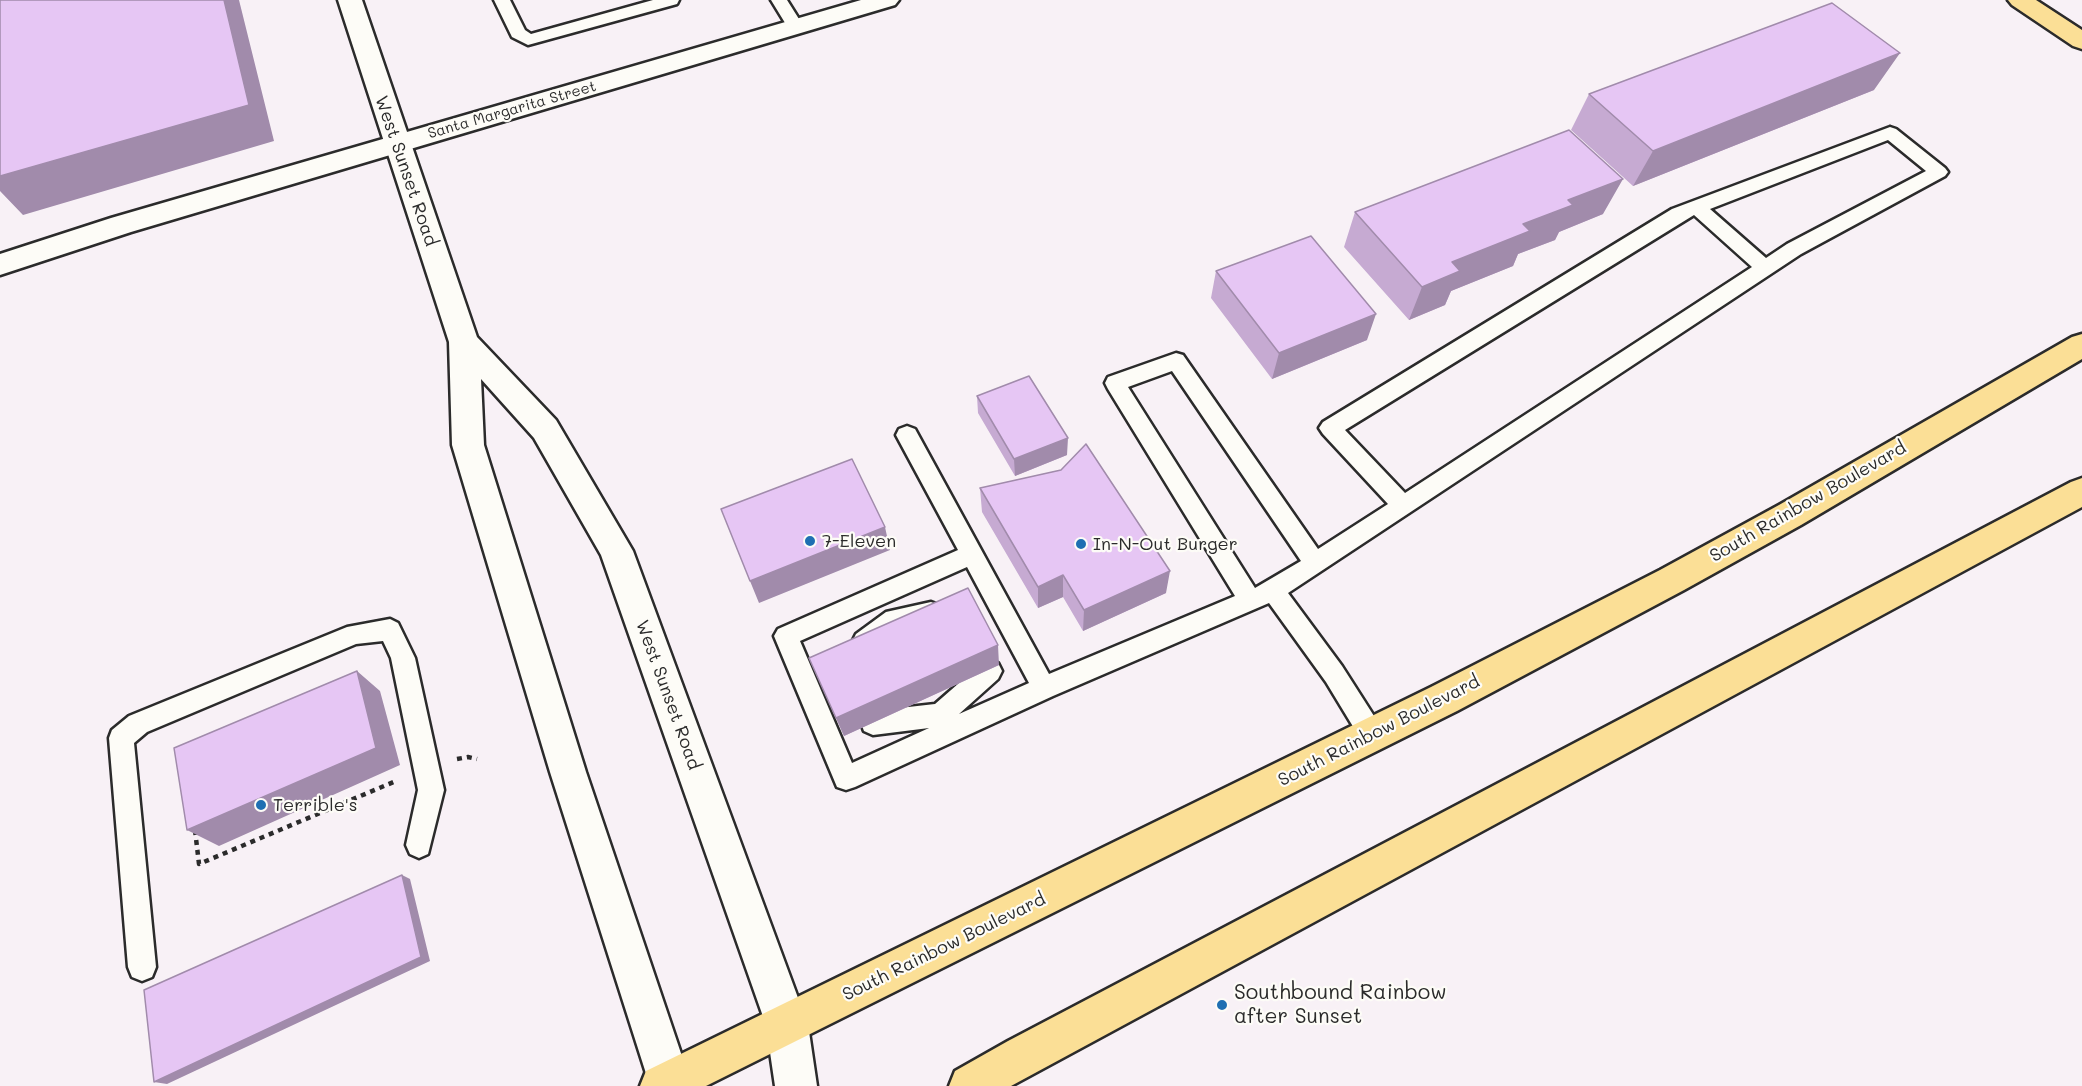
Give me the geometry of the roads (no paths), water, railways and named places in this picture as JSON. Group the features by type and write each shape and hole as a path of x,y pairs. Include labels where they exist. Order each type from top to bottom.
{"main road":[{"name":"West Sunset Road","path":"350,0 396,144 464,342 468,445 667,1084"},
{"name":"Santa Margarita Street","path":"0,265 121,225 887,0"},
{"path":"2020,0 2082,41"},
{"name":"West Sunset Road","path":"464,342 545,429 616,551 787,1025 796,1086"},
{"name":"South Rainbow Boulevard","path":"667,1084 1372,735 1672,580 1790,515 2082,345"},
{"path":"970,1086 1012,1071 2082,491"},
{"path":"2027,519 2082,504"}],"lane":[{"path":"502,0 518,33 528,40 671,0"},
{"path":"779,0 796,27"},
{"path":"873,723 940,714 1044,688 1273,591 1794,249 1939,172 1890,133 1679,214 1330,428 1403,505"},
{"path":"1696,207 1765,268"},
{"path":"1250,600 1115,384 1176,361 1315,563"},
{"path":"907,435 1044,688"},
{"path":"973,554 786,636 846,778 940,714 990,671"},
{"path":"1273,591 1334,674 1372,735"},
{"path":"881,594 898,628"},
{"path":"844,657 898,628 947,609"},
{"path":"142,967 121,738 138,724 355,634 390,630 403,658 431,790 419,845"}],"place":[{"name":"7-Eleven","path":"810,541"},
{"name":"In-N-Out Burger","path":"1081,544"},
{"name":"Terrible's","path":"261,805"},
{"name":"Southbound Rainbow after Sunset","path":"1222,1005"}]}
